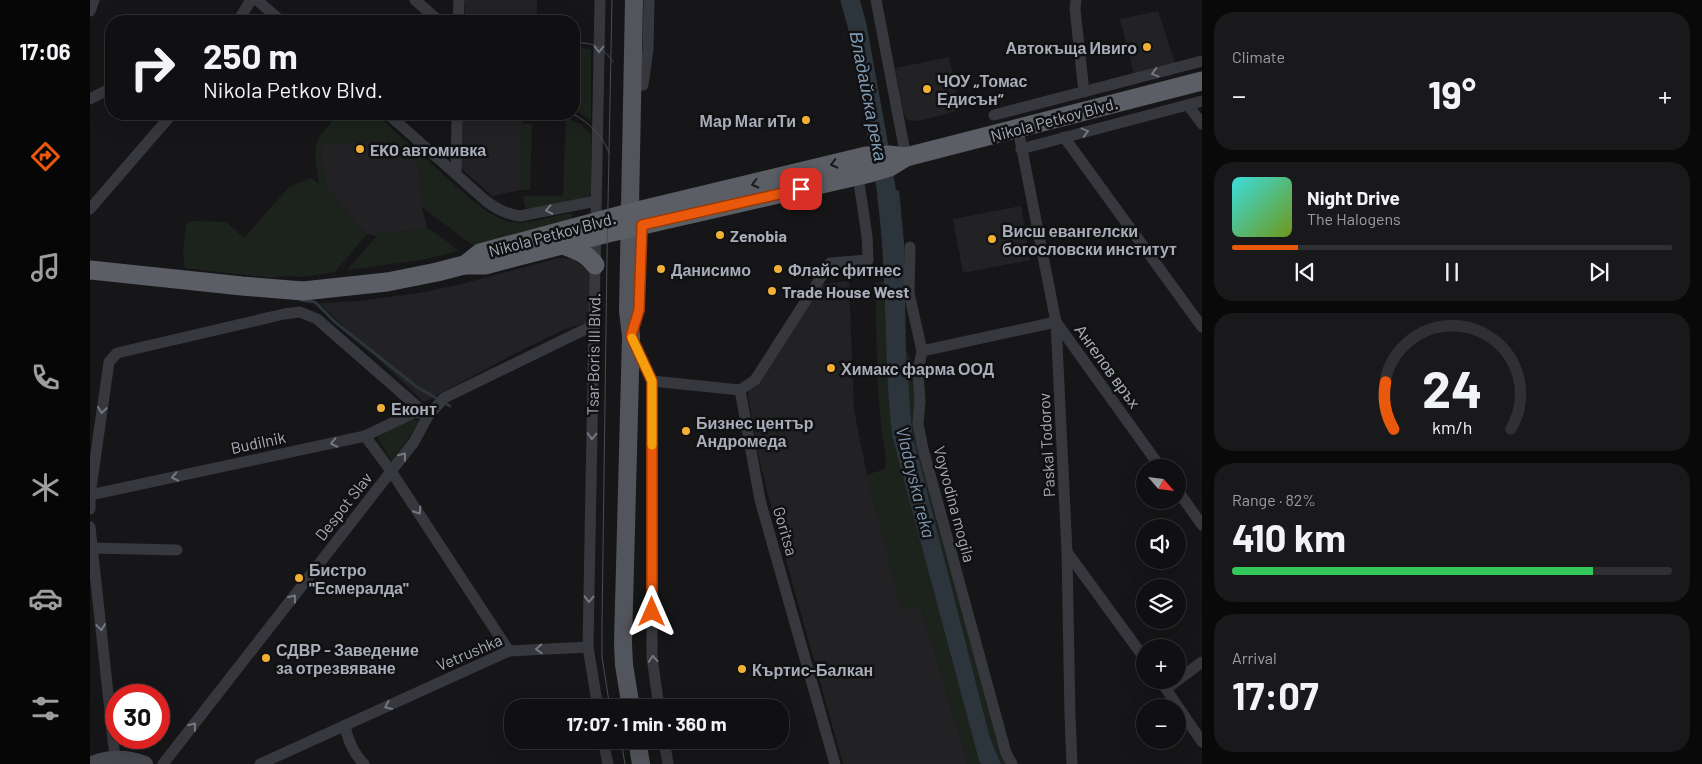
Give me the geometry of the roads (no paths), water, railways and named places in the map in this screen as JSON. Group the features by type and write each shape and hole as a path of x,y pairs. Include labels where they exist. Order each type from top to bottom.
{"highway":[{"name":"Nikola Petkov Blvd.","path":"464,265 480,253 865,169 1202,81"},
{"name":"Nikola Petkov Blvd.","path":"90,270 303,291 387,282 464,265 485,265 563,245 595,229"},
{"path":"563,245 584,253 595,265"}],"main road":[{"path":"630,699 624,665 623,643 631,336 639,310 635,219 634,0"},
{"path":"633,58 643,85 635,219"},
{"path":"638,749 641,764"},
{"path":"100,761 126,759 145,764"}],"street":[{"path":"90,11 94,0"},
{"path":"242,15 251,0"},
{"path":"257,0 274,15"},
{"path":"415,0 432,15"},
{"path":"458,15 459,0"},
{"name":"Tsar Boris III Blvd.","path":"597,699 588,647 600,0"},
{"path":"643,85 648,50 648,0"},
{"path":"876,0 899,159"},
{"path":"1076,0 1075,9 1084,92"},
{"name":"Nikola Petkov Blvd.","path":"994,115 1202,61"},
{"path":"90,99 105,91"},
{"name":"Nikola Petkov Blvd.","path":"1021,149 1202,102"},
{"path":"1188,105 1202,124"},
{"path":"90,209 167,120"},
{"path":"395,120 486,201 510,215 520,216 596,200"},
{"path":"456,120 456,173"},
{"name":"Paskal Todorov","path":"1018,129 1056,322 1067,552 1072,764"},
{"path":"1064,137 1202,327"},
{"path":"652,381 740,390 755,380 830,263 868,260 865,169"},
{"name":"Voyvodina mogila","path":"910,246 909,293 922,351 918,372 920,401 918,424 923,449 1006,753 1012,764"},
{"path":"90,509 90,495 109,362 117,353 284,314 300,312 317,319 436,407 594,324"},
{"name":"Ангелов връх","path":"922,351 1056,322 1155,459"},
{"path":"631,336 652,381 652,657 658,699"},
{"name":"Goritsa","path":"740,390 760,500 835,764"},
{"name":"Budilnik","path":"90,495 365,436 416,412 436,407"},
{"name":"Despot Slav","path":"163,764 414,442 436,407"},
{"path":"365,436 391,471 509,651"},
{"path":"1186,502 1200,520"},
{"path":"90,526 100,761"},
{"path":"92,548 177,550"},
{"path":"1067,552 1136,647"},
{"name":"Vetrushka","path":"260,764 509,651 588,647"},
{"path":"1186,671 1202,662"},
{"path":"1166,689 1202,742"},
{"path":"345,725 354,750 364,764"},
{"path":"606,749 608,764"},
{"path":"666,749 668,764"}],"water":[{"name":"Vladayska reka","path":"899,190 904,242 906,349 912,432 990,738 1001,764 981,764 979,760 892,435 887,375 883,255 877,195"}],"waterway":[{"name":"Владайска река","path":"850,0 857,25 891,217"},
{"path":"301,300 315,302 335,322 417,387 450,406"}],"tram line":[{"path":"609,699 602,657 602,625 612,0"},
{"path":"580,43 596,46 606,53 613,62"},
{"path":"580,118 595,130 609,153"},
{"path":"622,749 625,764"}],"place":[{"name":"Автокъща Ивиго","path":"1147,47"},
{"name":"ЧОУ „Томас Едисън“","path":"927,89"},
{"name":"Мар Маг иТи","path":"806,120"},
{"name":"EKO автомивка","path":"360,149"},
{"name":"Zenobia","path":"720,235"},
{"name":"Висш евангелски богословски институт","path":"992,239"},
{"name":"Данисимо","path":"661,269"},
{"name":"Флайс фитнес","path":"778,269"},
{"name":"Trade House West","path":"772,291"},
{"name":"Химакс фарма ООД","path":"831,368"},
{"name":"Еконт","path":"381,408"},
{"name":"Бизнес център Андромеда","path":"686,431"},
{"name":"Бистро \"Есмералда\"","path":"299,578"},
{"name":"СДВР - Заведение за отрезвяване","path":"266,658"},
{"name":"Къртис-Балкан","path":"742,669"}]}
